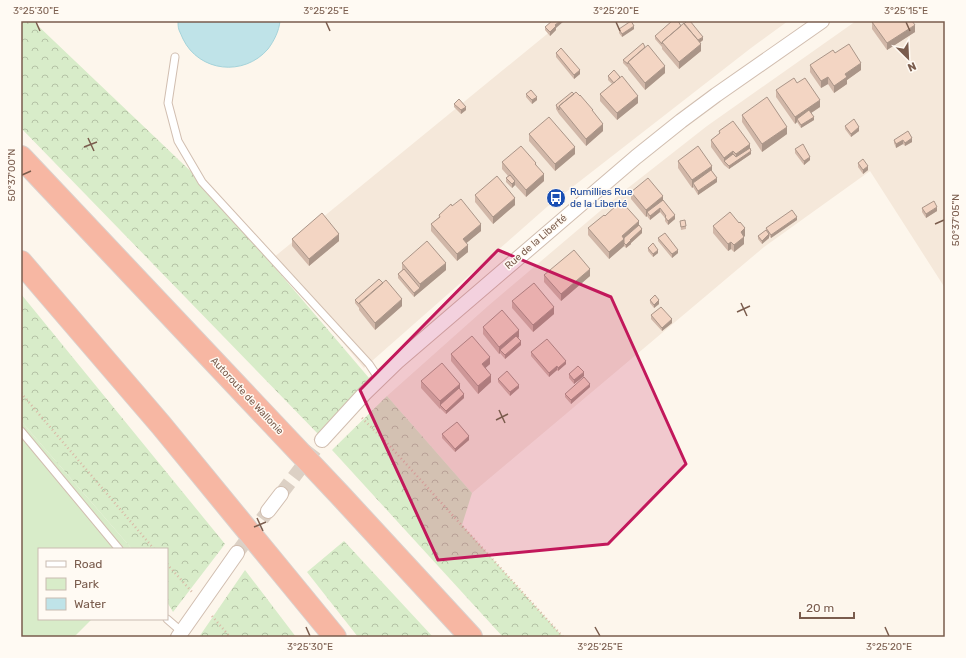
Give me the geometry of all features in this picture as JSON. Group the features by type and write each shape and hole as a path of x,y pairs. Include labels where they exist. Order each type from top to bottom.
{"highway":[{"name":"Autoroute de Wallonie","path":"21,157 471,637"},
{"path":"21,262 161,425 335,637"}],"street":[{"name":"Rue de la Liberté","path":"322,440 379,379 402,358 456,310 636,157 716,95 822,21"},
{"path":"268,511 281,494"},
{"path":"180,634 237,553"}],"lane":[{"path":"175,57 168,103 178,141 202,182 363,358 379,379"},
{"path":"21,431 119,548"},
{"path":"168,620 180,634"}],"path":[{"path":"21,393 153,548"},
{"path":"351,408 388,444 563,637"}],"highlighted area":[{"path":"498,250 611,297 686,464 608,544 438,560 360,390"}],"shaded area":[{"path":"563,21 788,21 751,48 548,206 364,368 273,258"},
{"path":"856,21 945,21 945,288 870,171 764,247 472,493 387,396 488,306 619,195 707,126"}],"green space":[{"path":"21,21 33,21 202,182 369,378 320,436 21,128"},
{"path":"21,294 225,544 173,612 168,604 168,548 131,548 21,421"},
{"path":"387,396 472,493 462,525 563,637 503,637 332,450"},
{"path":"21,421 131,548 38,548 38,620 91,620 74,637 21,637"},
{"path":"344,541 433,637 358,637 307,572"},
{"path":"245,570 296,637 199,637"}],"water":[{"path":"178,21 280,21 272,43 258,58 247,64 235,67 222,67 211,64 190,50 179,31"}],"building":[{"path":"552,21 560,21 550,32 545,27"},
{"path":"631,21 634,26 622,34 619,29"},
{"path":"672,21 678,21 681,26 662,42 662,44 655,36"},
{"path":"687,21 690,21 703,37 698,40 684,24"},
{"path":"912,21 915,25 887,43 872,22"},
{"path":"684,23 701,44 679,62 662,42"},
{"path":"643,43 645,47 628,62 628,64 623,60"},
{"path":"849,44 861,63 845,74 847,77 834,86 828,77 821,81 810,65 833,50 835,53"},
{"path":"648,45 665,66 645,83 628,62"},
{"path":"561,48 580,70 574,75 556,53"},
{"path":"614,70 620,77 614,83 608,76"},
{"path":"622,76 638,96 617,113 600,94"},
{"path":"794,78 797,83 805,78 820,100 795,117 776,90"},
{"path":"531,90 537,97 532,100 526,94"},
{"path":"572,92 574,94 559,106 559,110 556,105"},
{"path":"576,92 593,110 603,124 586,139 559,106"},
{"path":"767,97 787,127 762,144 742,115"},
{"path":"459,99 466,107 461,110 454,104"},
{"path":"809,110 814,117 801,125 797,119"},
{"path":"549,117 575,147 555,164 529,134"},
{"path":"854,119 859,127 851,134 845,126"},
{"path":"733,121 750,144 736,154 733,151 724,158 711,140 720,133 719,131"},
{"path":"908,131 912,138 905,143 903,140 896,144 894,140"},
{"path":"803,144 810,157 804,161 795,149"},
{"path":"521,146 544,174 526,190 502,162"},
{"path":"698,146 712,166 692,180 678,161"},
{"path":"750,148 751,151 729,166 724,161 733,154 736,157"},
{"path":"863,159 868,166 863,170 858,163"},
{"path":"711,170 717,178 698,191 693,183"},
{"path":"510,175 515,181 512,184 506,178"},
{"path":"497,176 515,198 493,217 475,195"},
{"path":"648,178 663,196 646,210 631,192"},
{"path":"461,199 481,224 463,239 468,245 457,254 431,224 440,217 439,215 451,204 452,206"},
{"path":"663,200 675,215 668,221 660,208 650,216 647,212"},
{"path":"621,201 639,221 622,236 624,239 609,252 588,228 604,215 605,216"},
{"path":"934,201 937,207 926,214 922,208"},
{"path":"792,210 797,217 771,235 766,228"},
{"path":"730,212 745,228 741,232 744,237 734,245 731,242 728,244 713,226"},
{"path":"322,213 339,234 309,259 292,239"},
{"path":"685,220 686,226 681,227 680,221"},
{"path":"639,225 642,229 626,245 624,243 624,238"},
{"path":"766,230 769,234 762,241 758,236"},
{"path":"665,233 678,250 672,254 658,238"},
{"path":"427,241 446,263 420,284 402,263"},
{"path":"653,243 658,250 653,254 648,248"},
{"path":"574,250 590,269 561,294 544,275"},
{"path":"404,269 420,288 414,293 398,274"},
{"path":"379,279 383,283 359,304 355,300"},
{"path":"386,280 402,299 375,323 359,303"},
{"path":"534,283 554,307 533,325 512,301"},
{"path":"655,295 659,300 654,305 650,300"},
{"path":"661,307 672,319 662,328 651,315"},
{"path":"502,310 519,330 499,347 483,327"},
{"path":"472,336 490,357 482,364 491,375 478,386 451,354"},
{"path":"516,336 521,341 505,355 500,350"},
{"path":"547,339 566,361 549,373 531,352"},
{"path":"442,363 460,384 440,401 421,381"},
{"path":"578,366 584,372 574,380 569,374"},
{"path":"507,371 519,385 510,392 498,379"},
{"path":"584,377 590,384 571,400 565,394"},
{"path":"459,388 464,394 446,411 440,405"},
{"path":"457,422 469,436 455,449 442,434"}],"tunnel":[{"path":"281,494 322,440"},
{"path":"237,553 268,511"}],"place":[{"name":"Rumillies Rue de la Liberté","path":"556,198"}]}
